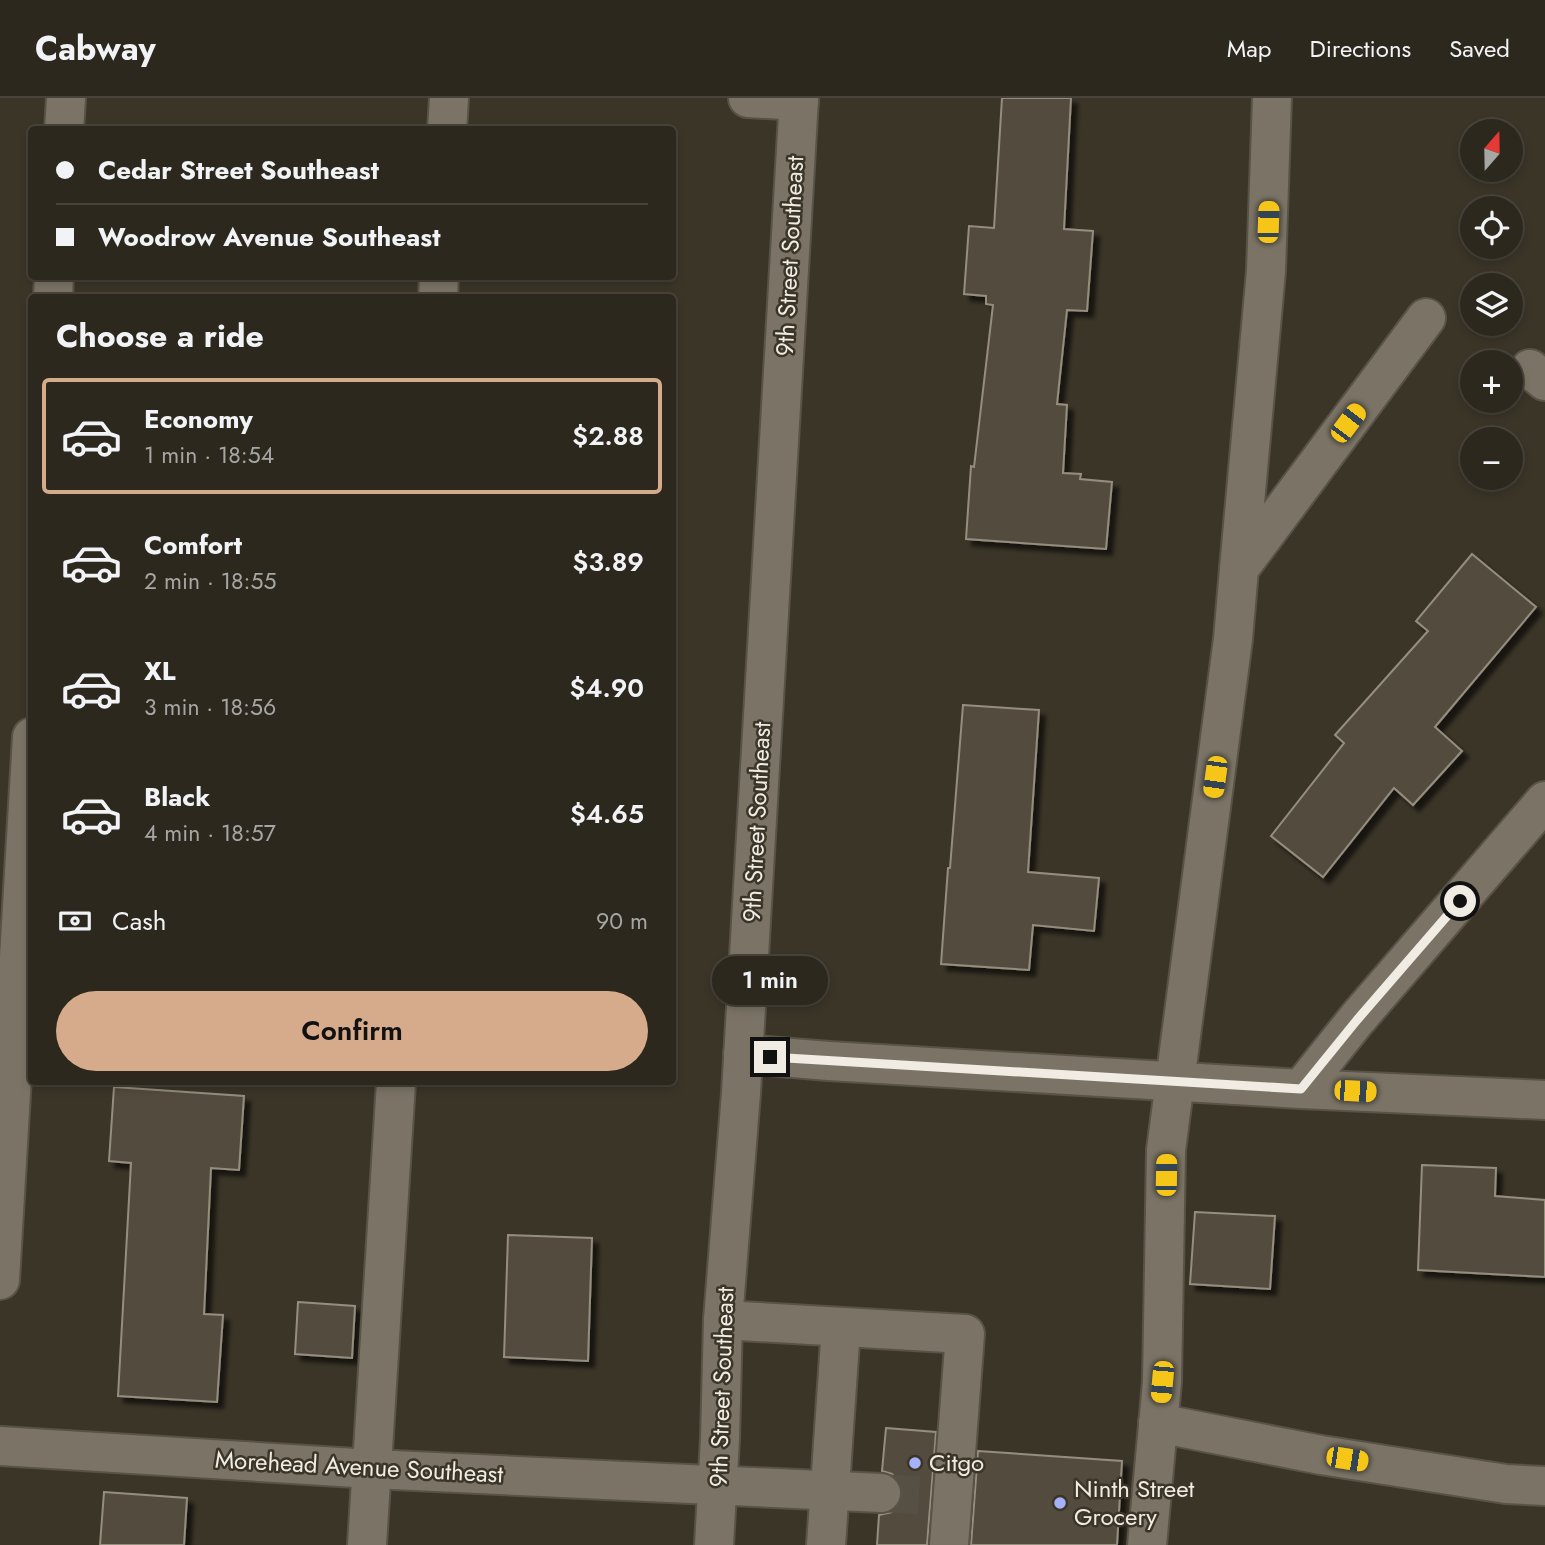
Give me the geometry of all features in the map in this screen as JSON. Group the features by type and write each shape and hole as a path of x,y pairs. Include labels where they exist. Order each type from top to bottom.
{"street":[{"path":"64,126 66,98"},
{"path":"447,126 449,98"},
{"path":"748,98 799,100"},
{"path":"1147,1545 1162,1382 1166,1150 1233,639 1266,271 1272,98"},
{"name":"9th Street Southeast","path":"714,1545 723,1320 743,1054 799,100"},
{"path":"1239,569 1426,318"},
{"path":"1301,1089 1545,802"},
{"path":"0,1280 28,805"},
{"path":"743,1054 1301,1089 1545,1100"},
{"path":"367,1545 396,1085"},
{"path":"723,1320 965,1334 948,1497 949,1545"},
{"path":"826,1545 841,1327"},
{"path":"1158,1423 1321,1455 1506,1484 1545,1486"},
{"name":"Morehead Avenue Southeast","path":"0,1446 372,1469 881,1493"}],"building":[{"path":"1002,98 1071,98 1064,229 1093,231 1087,311 1067,310 1057,404 1067,405 1063,473 1081,474 1080,479 1112,482 1106,549 966,539 971,466 974,467 993,305 986,304 986,296 964,294 969,226 994,228"},
{"path":"1472,554 1536,607 1435,727 1462,751 1413,805 1394,788 1323,877 1271,836 1344,743 1335,735 1428,631 1416,621"},
{"path":"963,705 1039,710 1028,872 1099,878 1094,931 1033,925 1029,970 941,964"},
{"path":"114,1087 244,1096 239,1170 211,1168 204,1314 223,1315 217,1402 118,1396 131,1163 109,1161"},
{"path":"1422,1165 1496,1168 1495,1196 1545,1200 1545,1277 1418,1270"},
{"path":"1195,1212 1275,1216 1270,1289 1190,1284"},
{"path":"508,1235 592,1238 588,1361 504,1357"},
{"path":"298,1302 355,1306 352,1358 295,1354"},
{"name":"Citgo","path":"886,1428 936,1432 927,1545 877,1545 879,1515 892,1512 900,1504 903,1495 900,1482 892,1474 882,1471"},
{"name":"Ninth Street Grocery","path":"978,1451 1122,1461 1117,1545 971,1545"},
{"path":"104,1492 187,1498 184,1545 100,1545"}],"tunnel":[{"path":"881,1493 944,1497"}],"place":[{"name":"Citgo","path":"915,1463"},
{"name":"Ninth Street Grocery","path":"1060,1503"}],"route":[{"path":"770,1057 1301,1089 1460,901"}]}
